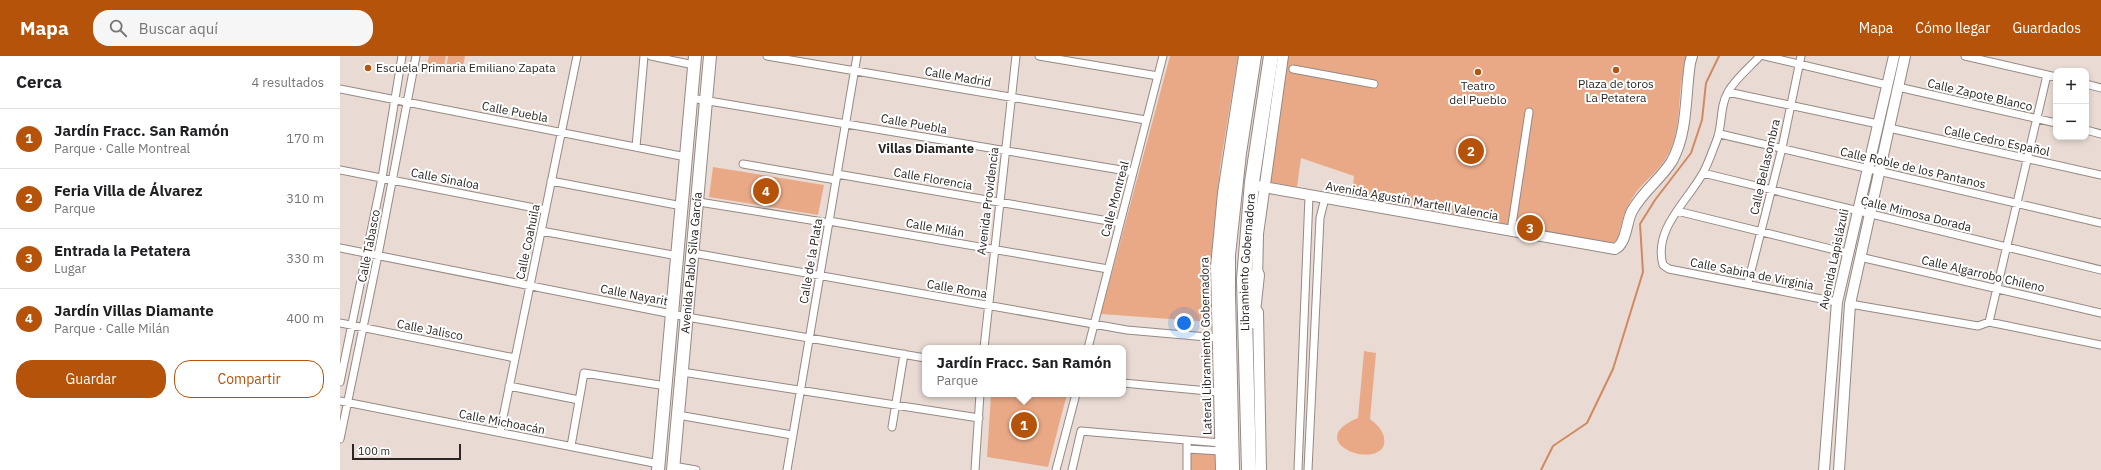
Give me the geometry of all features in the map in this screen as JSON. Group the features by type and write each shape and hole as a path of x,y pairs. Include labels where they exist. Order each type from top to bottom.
{"highway":[{"path":"1249,56 1252,70"},
{"name":"Libramiento Gobernadora","path":"1232,470 1228,255 1239,153 1254,56"},
{"name":"Libramiento Gobernadora","path":"1249,470 1244,279 1258,186 1271,56"},
{"path":"1246,359 1257,275"}],"main road":[{"name":"Avenida Pablo Silva García","path":"673,468 710,56"},
{"name":"Avenida Pablo Silva García","path":"659,467 695,61"}],"street":[{"name":"Calle Tabasco","path":"340,382 382,178 402,56"},
{"name":"Calle Tabasco","path":"340,439 344,402 364,328 416,56"},
{"name":"Calle Coahuila","path":"500,432 577,56"},
{"path":"636,147 644,56"},
{"path":"652,56 695,61"},
{"name":"Calle Madrid","path":"767,56 1146,120"},
{"name":"Calle de la Plata","path":"787,470 857,56"},
{"name":"Avenida Providencia","path":"984,345 987,305 1016,56"},
{"path":"1040,56 1158,76"},
{"name":"Calle Montreal","path":"1089,345 1163,56"},
{"name":"Lateral Libramiento Gobernadora","path":"1221,470 1216,267 1223,193 1244,56"},
{"path":"1261,470 1257,275 1258,186 1283,56"},
{"name":"Avenida Agustín Martell Valencia","path":"1258,186 1609,249 1620,246 1628,220 1640,197 1671,163 1679,146 1684,125 1692,56"},
{"path":"1760,56 1728,92 1724,102 1720,134 1703,173 1677,211 1847,253"},
{"path":"1765,56 1887,85"},
{"name":"Calle Bellasombra","path":"1748,283 1782,148 1801,56"},
{"name":"Avenida Lapislázuli","path":"1824,470 1826,418 1837,302 1847,253 1894,56"},
{"name":"Avenida Lapislázuli","path":"1839,470 1850,304 1905,56"},
{"path":"1966,56 2053,76"},
{"path":"1293,69 1374,84"},
{"path":"1989,322 1998,289 2047,75"},
{"path":"2089,85 2101,88"},
{"name":"Calle Zapote Blanco","path":"1898,87 2053,122"},
{"name":"Calle Puebla","path":"340,89 686,156"},
{"path":"1728,92 1878,124"},
{"name":"Calle Puebla","path":"691,98 1133,172"},
{"path":"1511,231 1529,112"},
{"name":"Calle Cedro Español","path":"1889,128 2101,175"},
{"path":"2089,131 2101,134"},
{"name":"Calle Roble de los Pantanos","path":"1720,134 2101,223"},
{"name":"Calle Florencia","path":"743,164 999,202 1120,223"},
{"name":"Calle Sinaloa","path":"340,170 545,210"},
{"name":"Calle Mimosa Dorada","path":"1703,173 2101,270"},
{"path":"551,181 682,206"},
{"path":"1298,470 1309,196"},
{"path":"1308,470 1320,218 1325,198"},
{"name":"Calle Milán","path":"698,202 829,222 1108,269"},
{"name":"Calle Sabina de Virginia","path":"1677,211 1666,228 1662,241 1661,258 1663,265 1669,269 1748,283 1837,302"},
{"path":"541,231 678,256"},
{"name":"Calle Nayarit","path":"340,248 687,317 922,357"},
{"name":"Calle Roma","path":"693,253 1127,330 1218,338"},
{"name":"Calle Algarrobo Chileno","path":"1860,257 2101,313"},
{"path":"1850,304 1978,326 1989,322 2101,345"},
{"name":"Calle Jalisco","path":"340,323 515,358"},
{"path":"1303,346 1313,347"},
{"path":"892,427 904,354"},
{"path":"682,372 979,418"},
{"path":"571,446 584,373 666,386"},
{"path":"1126,383 1219,392"},
{"path":"510,386 579,400"},
{"path":"975,470 980,397"},
{"path":"1056,470 1075,397"},
{"name":"Calle Michoacán","path":"344,402 571,446 659,467"},
{"path":"678,415 792,436"},
{"path":"1826,418 1842,420"},
{"path":"1072,470 1081,432 1187,440 1221,447"},
{"path":"1187,440 1187,470"},
{"path":"1187,449 1221,447"},
{"path":"1299,456 1309,456"},
{"path":"673,468 696,470"}],"shaded area":[{"path":"429,56 446,56 444,68 427,65"},
{"path":"448,56 465,56 462,71 446,68"},
{"path":"1170,56 1238,56 1220,167 1211,269 1211,322 1101,314"},
{"path":"1288,56 1688,56 1682,78 1677,124 1672,146 1661,165 1633,196 1625,214 1618,239 1611,244 1352,196 1354,176 1301,158 1297,187 1268,182"},
{"path":"713,167 824,185 818,215 709,197"},
{"path":"1364,351 1376,353 1370,419 1381,430 1384,437 1384,445 1378,452 1368,455 1357,454 1347,450 1339,443 1337,435 1343,427 1358,418"},
{"path":"991,397 1066,397 1048,467 987,457"},
{"path":"1191,452 1216,454 1217,470 1191,470"}],"waterway":[{"path":"1541,470 1553,446 1587,423 1613,369 1643,272 1640,224 1655,200 1691,153 1702,120 1706,83 1719,56"}],"place":[{"name":"Escuela Primaria Emiliano Zapata","path":"368,68"},
{"name":"Plaza de toros La Petatera","path":"1616,70"},
{"name":"Teatro del Pueblo","path":"1478,72"},
{"name":"Feria Villa de Álvarez","path":"1471,151"},
{"name":"Jardín Villas Diamante","path":"766,191"},
{"name":"Entrada la Petatera","path":"1530,228"},
{"name":"Jardín Fracc. San Ramón","path":"1024,425"}],"district":[{"name":"Villas Diamante","path":"926,148"}]}
